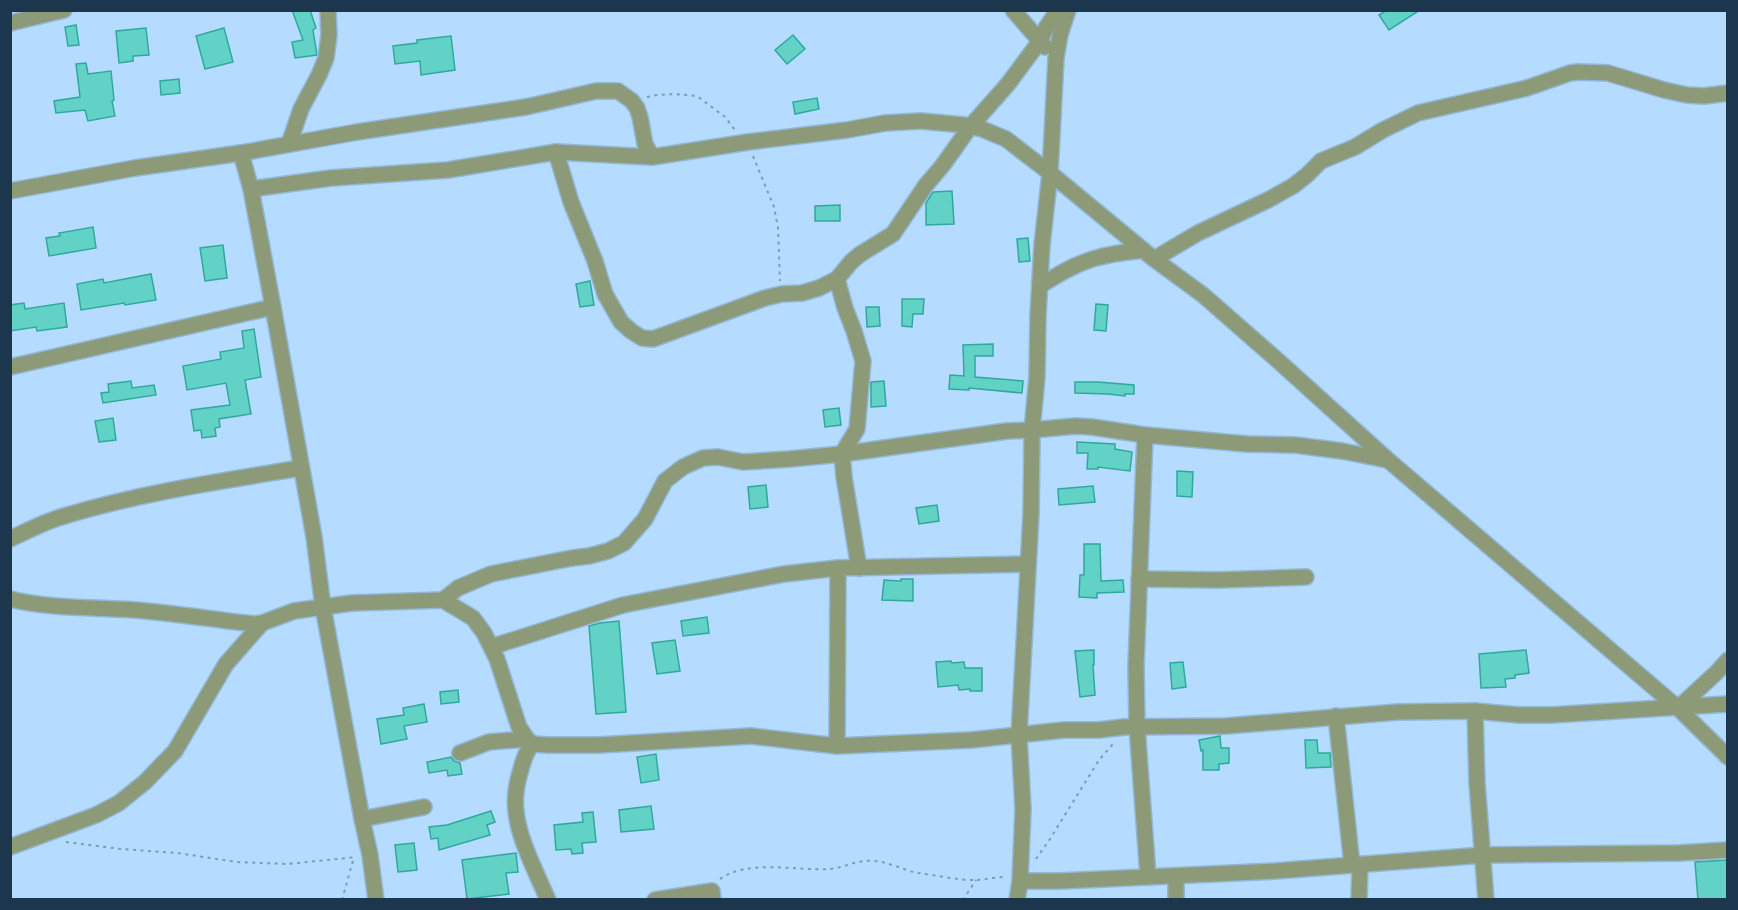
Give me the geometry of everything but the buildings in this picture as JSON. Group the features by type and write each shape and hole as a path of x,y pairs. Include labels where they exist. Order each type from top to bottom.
{"street":[{"path":"289,144 301,109 326,58 329,35 328,10"},
{"path":"556,153 571,202 595,261 605,294 621,322 642,338 653,339 765,298 802,293 819,288 837,279 859,255 893,234 926,185 970,127 1008,84 1040,41 1058,10"},
{"path":"1017,900 1023,809 1019,735 1042,245 1050,173 1056,58 1068,10"},
{"path":"10,24 59,11"},
{"path":"1013,12 1056,58"},
{"path":"1040,286 1060,273 1090,260 1100,257 1148,254 1258,206 1293,186 1322,161 1355,147 1418,113 1527,88 1578,72 1608,73 1687,95 1704,96 1728,93"},
{"path":"10,191 135,168 526,107 596,91 618,92 632,101 637,108 645,144 652,157"},
{"path":"251,189 331,178 448,171 556,153 652,157 885,123 921,120 982,129 1006,139 1148,254 1203,295 1389,460 1678,708 1728,757"},
{"path":"241,153 251,189 273,307 314,537 323,607 370,855 376,900"},
{"path":"837,279 863,361 857,429 842,454 843,477 859,568"},
{"path":"10,367 273,307"},
{"path":"443,600 458,588 491,574 589,556 616,547 631,536 645,519 665,481 683,467 703,458 718,457 733,461 763,462 842,454 970,435 1076,426 1247,444 1295,445 1389,460"},
{"path":"1145,435 1136,666 1130,727 1148,876"},
{"path":"10,539 60,517 177,489 301,468"},
{"path":"491,647 623,606 784,574 838,568 1028,564"},
{"path":"837,746 838,568"},
{"path":"1138,579 1217,580 1306,577"},
{"path":"10,599 49,606 134,609 246,623 262,623 294,611 352,603 443,600 473,618 484,633 497,659 519,728 530,741"},
{"path":"10,847 96,815 119,803 145,782 175,751 226,664 262,623"},
{"path":"1678,708 1728,660"},
{"path":"460,753 489,742 530,741 599,745 751,736 837,746 971,740 1064,730 1226,726 1398,712 1475,711 1551,715 1728,704"},
{"path":"1475,711 1477,783 1486,900"},
{"path":"1336,716 1359,900"},
{"path":"530,741 518,779 515,795 516,812 533,866 548,900"},
{"path":"362,819 424,807"},
{"path":"1020,880 1060,881 1275,871 1484,855 1679,853 1728,850"},
{"path":"1176,876 1176,900"},
{"path":"655,900 712,895"}],"path":[{"path":"632,101 657,95 698,96 725,117 748,142 774,207 778,228 778,272 782,294"},
{"path":"712,895 718,880 725,875 745,870 774,867 825,869 864,861 889,864 915,872 976,880 1004,877 1020,880 1050,839 1099,760 1130,727"},
{"path":"65,842 177,853 237,862 288,864 370,855"},
{"path":"342,900 354,857"},
{"path":"963,900 976,880"}]}
